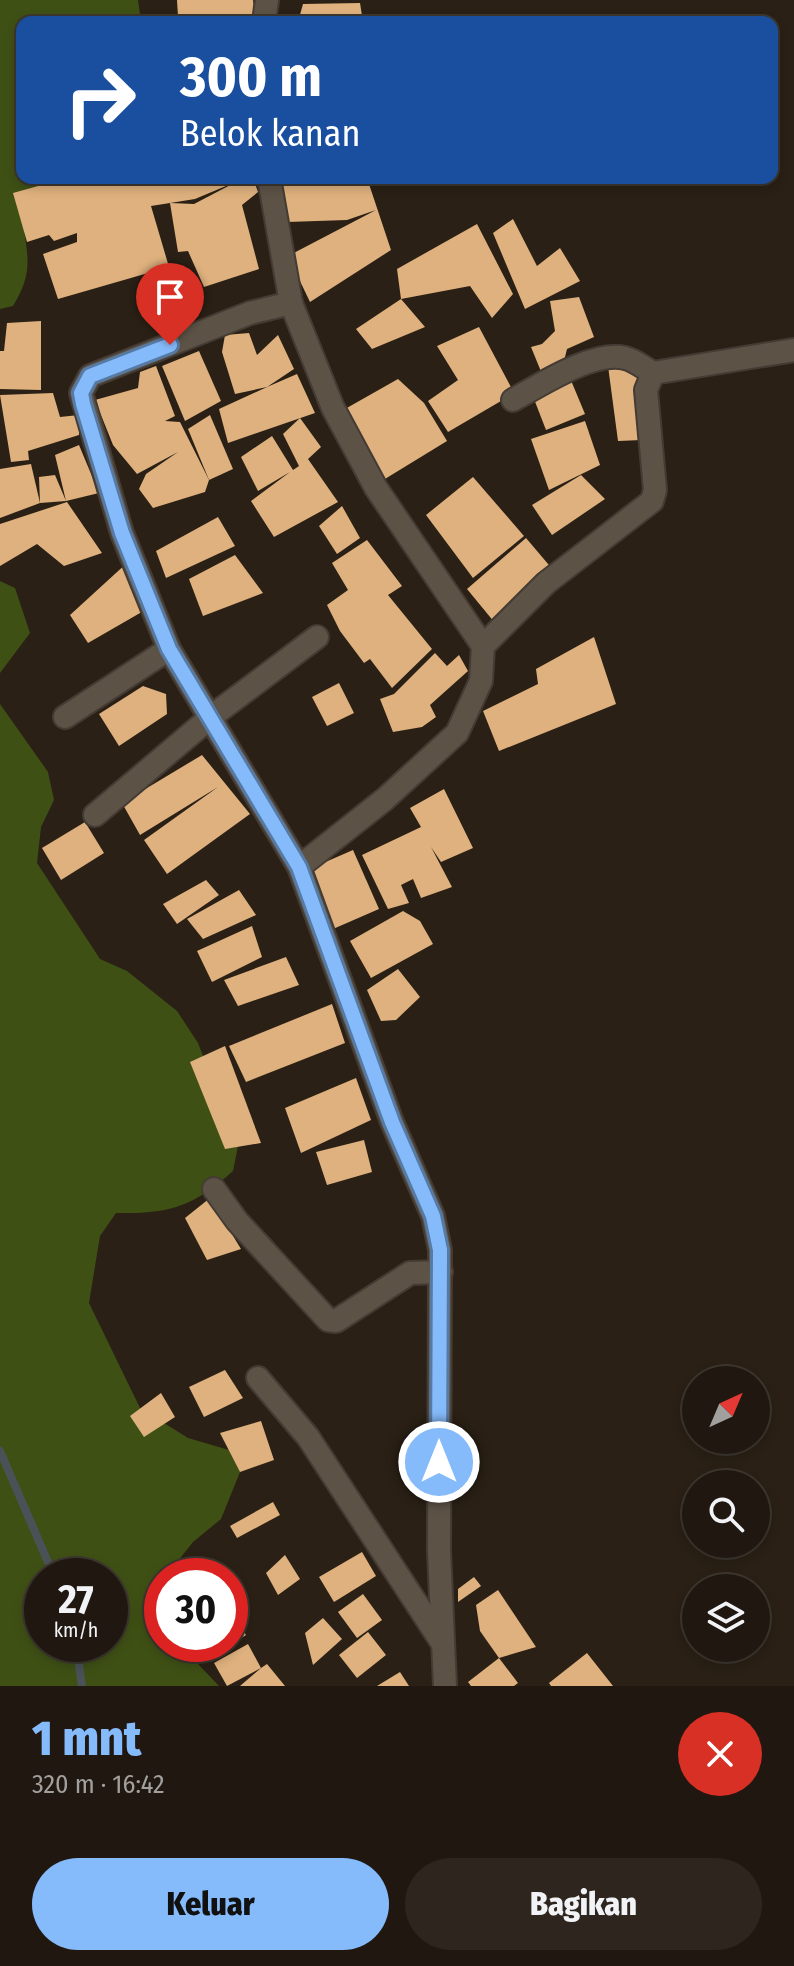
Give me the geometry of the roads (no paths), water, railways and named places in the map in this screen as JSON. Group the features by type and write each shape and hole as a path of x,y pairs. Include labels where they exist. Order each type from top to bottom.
{"street":[{"path":"270,184 291,303 327,396 376,488 483,646 481,681 457,733 442,751 299,867"},
{"path":"291,303 250,313 90,376 85,383 83,404 122,533 169,649 212,716 299,867 392,1122 433,1216 441,1272 441,1642 445,1686"},
{"path":"513,400 572,368 613,356 631,360 653,373 794,350"},
{"path":"483,646 546,583 652,501 655,490 646,390 653,373"},
{"path":"95,815 212,716 317,637"},
{"path":"65,717 169,649"},
{"path":"214,1189 237,1221 328,1320 336,1321 410,1273 441,1272"},
{"path":"258,1378 324,1460 441,1642"}],"waterway":[{"path":"0,1451 46,1558"},
{"path":"79,1662 82,1686"}]}
